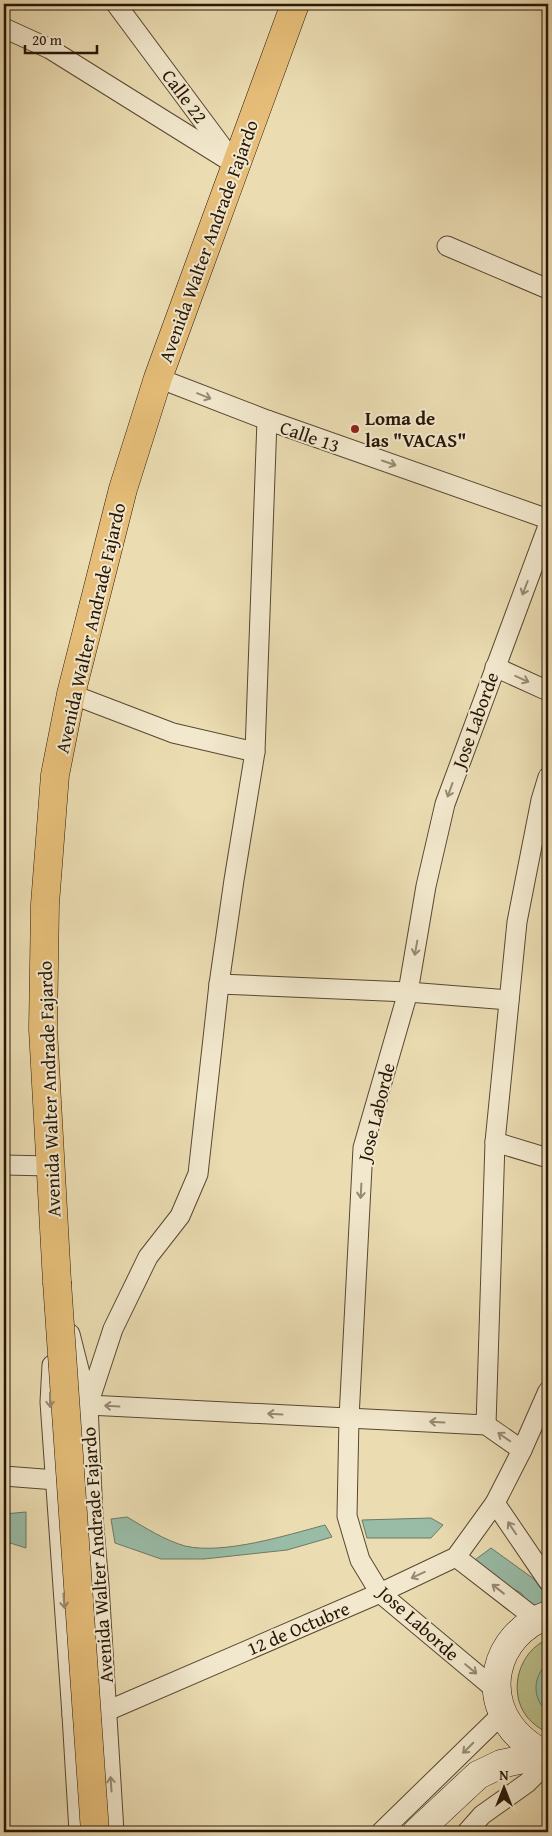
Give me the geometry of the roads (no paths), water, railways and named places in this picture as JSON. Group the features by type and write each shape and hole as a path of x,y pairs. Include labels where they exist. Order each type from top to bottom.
{"main road":[{"name":"Avenida Walter Andrade Fajardo","path":"95,1832 57,1282 43,1029 45,904 56,776 71,694 123,488 158,378 295,4"},
{"path":"542,1617 519,1631 506,1648 498,1667 504,1712 529,1745 547,1757"},
{"path":"470,1784 504,1712"},
{"path":"418,1832 478,1775 501,1764 547,1757"}],"street":[{"name":"Calle 22","path":"116,4 236,165"},
{"path":"4,28 50,49 236,165"},
{"path":"447,246 548,290"},
{"name":"Calle 13","path":"158,378 266,420 548,519"},
{"path":"266,420 255,752 219,984 198,1174 180,1216 148,1257 113,1329 88,1405 486,1425 522,1450"},
{"name":"Jose Laborde","path":"504,1712 380,1593 360,1560 347,1516 349,1418 363,1148 408,992 426,886 445,804 548,526"},
{"path":"495,667 548,691"},
{"path":"71,694 174,733 255,752"},
{"path":"486,1425 494,1142 517,922 541,800 548,777"},
{"path":"219,984 408,992 510,1000"},
{"path":"494,1142 548,1158"},
{"path":"4,1164 50,1166"},
{"name":"Avenida Walter Andrade Fajardo","path":"57,1282 88,1405 92,1517 114,1832"},
{"name":"Avenida Walter Andrade Fajardo","path":"57,1282 50,1402 79,1832"},
{"name":"12 de Octubre","path":"72,1715 107,1711 380,1593 456,1557 495,1503 522,1450 548,1391"},
{"path":"4,1476 56,1480"},
{"path":"495,1503 548,1581"},
{"path":"456,1557 542,1617"},
{"path":"382,1832 504,1712"},
{"path":"467,1832 482,1815 527,1783 547,1757"}],"place":[{"name":"Loma de las \"VACAS\"","path":"355,429"}]}
